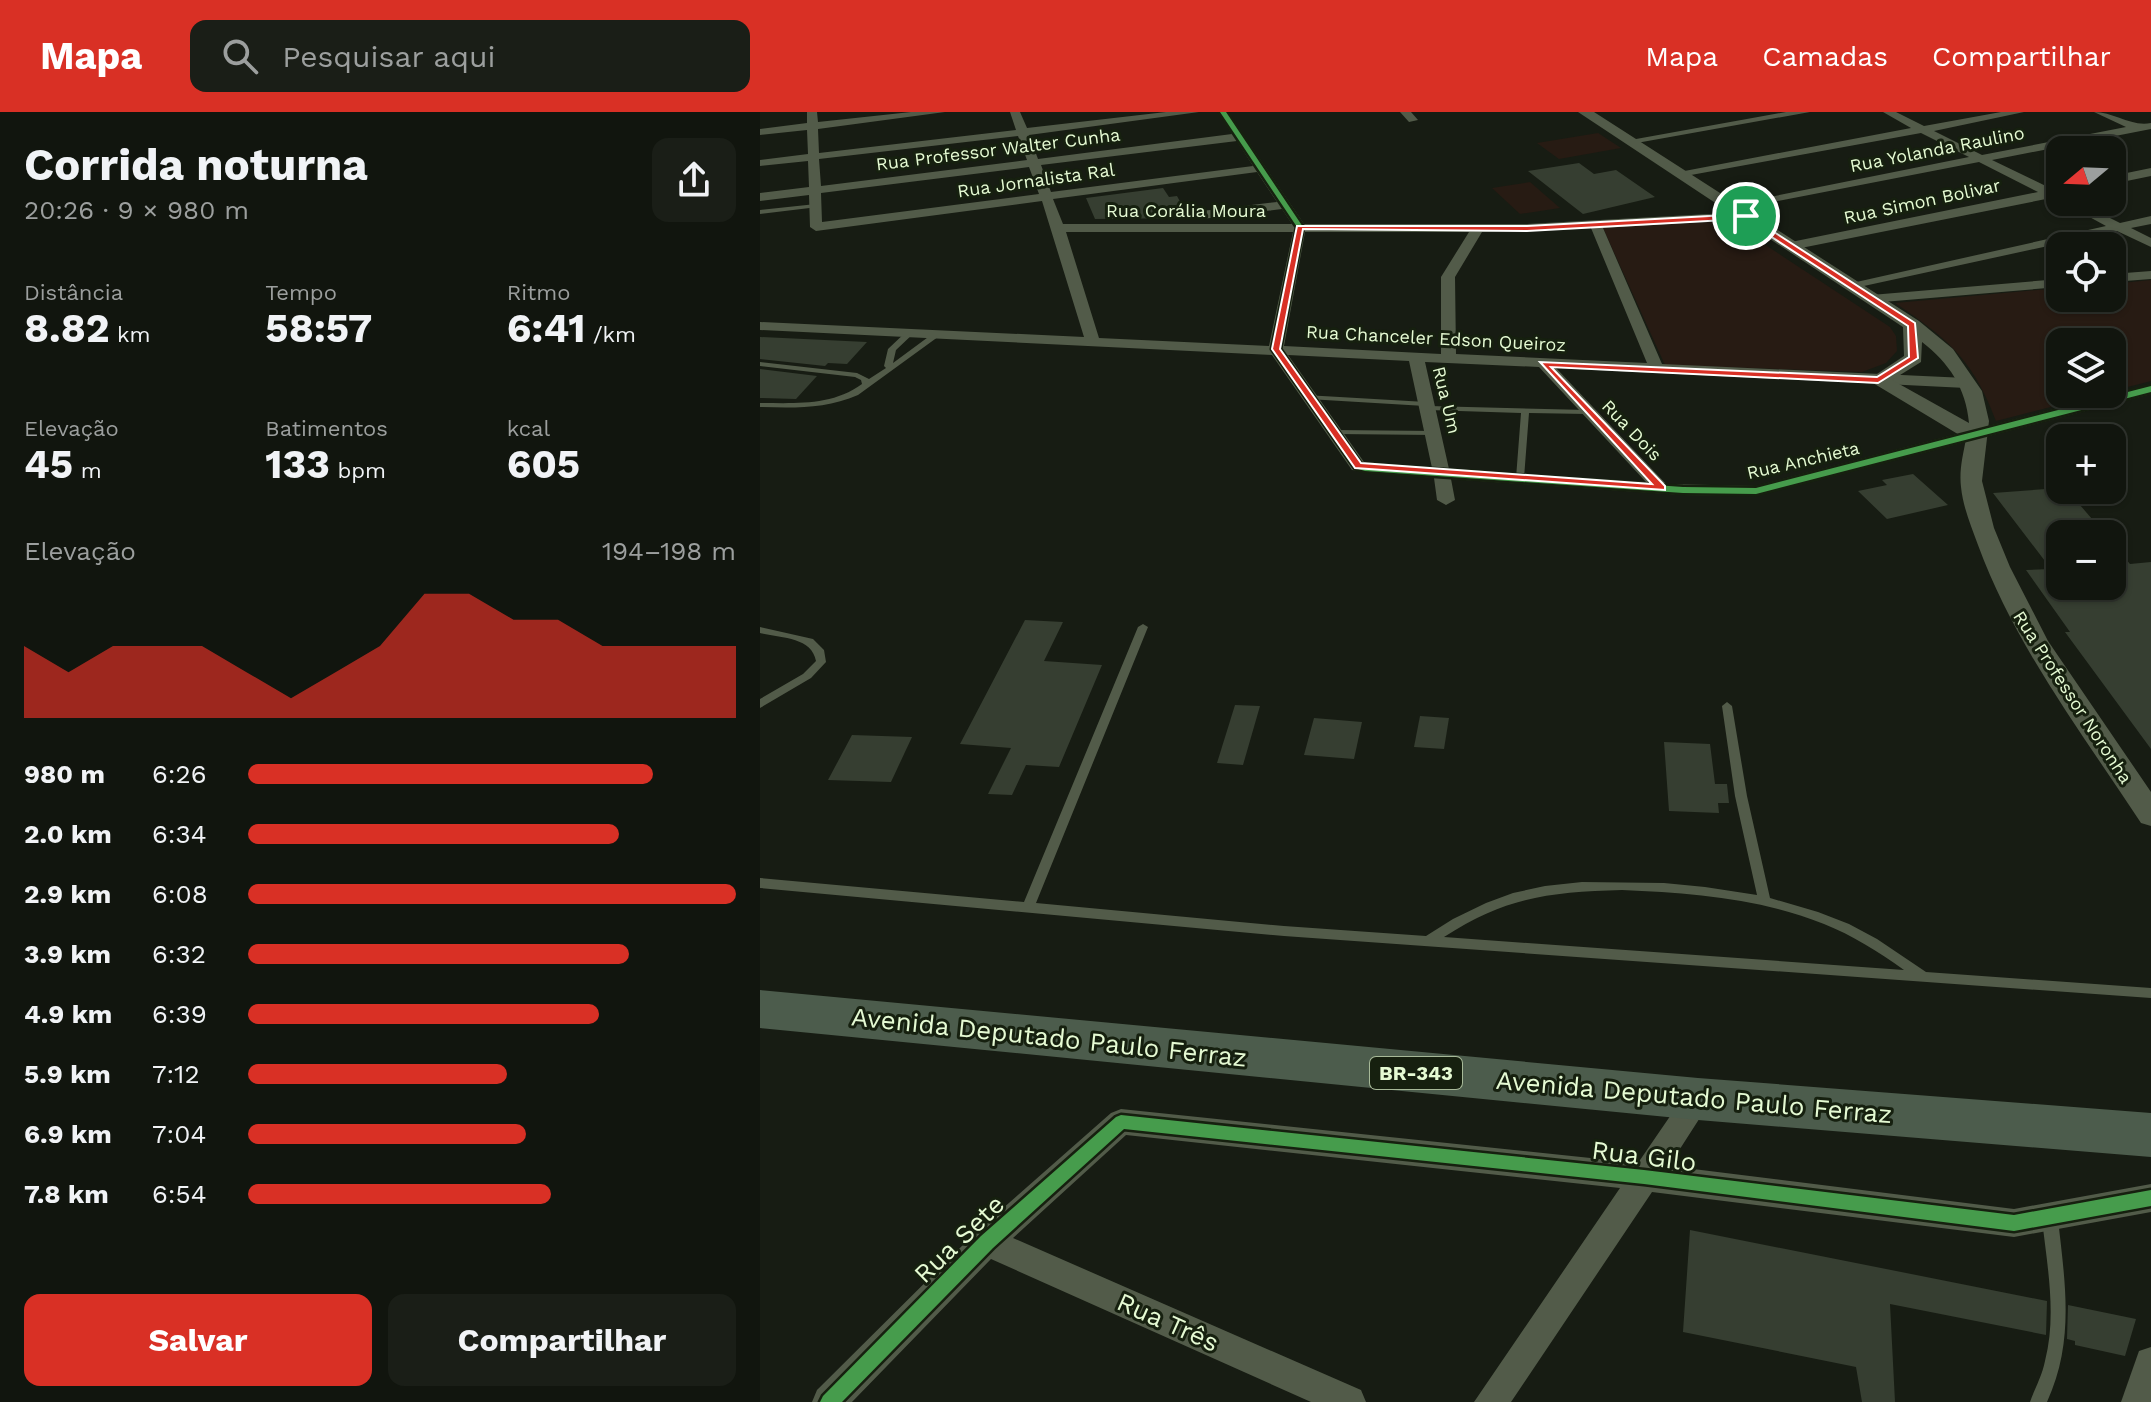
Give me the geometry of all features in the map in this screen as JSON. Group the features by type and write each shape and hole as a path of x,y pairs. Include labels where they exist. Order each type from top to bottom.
{"highway":[{"name":"Avenida Deputado Paulo Ferraz","path":"760,1009 1698,1099 2151,1135"}],"street":[{"path":"812,112 816,206"},
{"path":"760,132 940,112"},
{"path":"1015,112 1058,228 1093,341"},
{"path":"760,163 1194,112"},
{"path":"1223,112 1300,227 1276,349"},
{"name":"Rua Professor Noronha","path":"1588,112 1912,325 1949,354 1977,409 1971,475 1974,498 1997,571 2018,615 2151,815"},
{"path":"1631,141 1805,112"},
{"path":"1888,112 2046,189"},
{"path":"1680,173 2019,112"},
{"path":"2099,112 2145,128 2151,134"},
{"name":"Rua Yolanda Raulino","path":"1738,211 2145,128"},
{"name":"Rua Professor Walter Cunha","path":"760,197 1239,137"},
{"name":"Rua Jornalista Ral","path":"816,206 815,226 1262,168"},
{"path":"2126,177 2151,172"},
{"name":"Rua Simon Bolivar","path":"1791,246 2046,196"},
{"path":"1202,215 1287,205"},
{"name":"Rua Corália Moura","path":"1058,228 1478,228 1596,225 1738,211"},
{"path":"2097,216 2151,243"},
{"path":"1850,285 2151,220"},
{"path":"1596,225 1657,370"},
{"path":"1449,359 1448,277 1478,228"},
{"path":"2126,277 2151,275"},
{"path":"1871,299 2046,284"},
{"path":"1912,325 1914,358 1878,380 1975,435"},
{"name":"Rua Chanceler Edson Queiroz","path":"760,326 1966,383"},
{"name":"Rua Anchieta","path":"1276,349 1358,466 1735,492 1769,490 2151,389"},
{"name":"Rua Um","path":"1416,357 1435,433 1446,500"},
{"name":"Rua Dois","path":"1544,364 1661,488"},
{"path":"1491,1402 1698,1099"},
{"name":"Rua Sete","path":"829,1402 987,1242 1110,1129 1121,1122 1130,1122"},
{"name":"Rua Gilo","path":"1130,1122 1644,1177 2014,1223 2151,1198"},
{"name":"Rua Três","path":"987,1242 1349,1402"},
{"path":"2138,1402 2151,1363"}],"lane":[{"path":"760,212 816,206"},
{"path":"888,366 892,349 910,333"},
{"path":"760,405 830,402 847,398 888,366 914,354 938,334"},
{"path":"760,364 857,375 865,379 866,385"},
{"path":"1308,397 1525,412 1587,412"},
{"path":"1520,478 1525,412"},
{"path":"1336,432 1435,433"},
{"path":"1028,908 1143,627"},
{"path":"760,630 809,641 819,650 821,662 807,676 760,704"},
{"path":"1727,706 1741,796 1765,902"},
{"path":"760,883 1426,942 2151,993"},
{"path":"1426,942 1469,915 1513,898 1563,886 1635,887 1765,902 1815,915 1872,941 1926,978"},
{"path":"2038,1402 2047,1386 2059,1338 2050,1218"}],"shaded area":[{"path":"1598,133 1621,148 1559,159 1537,143"},
{"path":"1530,182 1560,208 1520,214 1492,188"},
{"path":"1729,221 1890,327 1896,336 1897,351 1886,363 1862,372 1665,365 1603,228"},
{"path":"2151,280 2151,381 2126,387 2126,328 2046,328 2047,408 1996,421 1978,381 1957,352 1895,303 2046,289 2046,312 2126,312 2126,283"}],"building":[{"path":"1579,163 1594,174 1616,170 1655,197 1583,214 1528,171"},
{"path":"1163,188 1169,197 1177,196 1189,218 1095,219 1086,198"},
{"path":"760,337 867,342 847,364 828,363 825,366 760,359"},
{"path":"760,369 817,376 796,399 760,398"},
{"path":"1913,474 1948,505 1887,519 1858,491 1887,485 1882,480"},
{"path":"2046,489 2046,504 2079,504 2093,520 2046,520 2046,562 1993,493"},
{"path":"2126,559 2130,564 2151,562 2151,749 2065,632 2070,632 2047,600 2126,600"},
{"path":"2046,569 2046,598 2026,570"},
{"path":"1025,620 1063,622 1044,661 1102,665 1059,767 1026,765 1012,795 988,794 1011,748 960,744"},
{"path":"1235,705 1260,706 1243,765 1217,763"},
{"path":"1420,716 1449,718 1444,749 1414,747"},
{"path":"1314,718 1362,722 1354,759 1304,755"},
{"path":"852,735 912,737 891,782 828,780"},
{"path":"1664,742 1710,744 1715,784 1727,784 1729,803 1718,803 1719,813 1669,811"},
{"path":"1690,1230 2047,1301 2046,1335 1890,1304 1895,1402 1862,1402 1856,1367 1683,1332"},
{"path":"2068,1305 2136,1319 2125,1356 2075,1345 2075,1341 2067,1339"}],"cycle path":[{"path":"1223,112 1300,227 1276,349 1358,466 1683,490 1756,491 2151,389"},
{"path":"829,1402 987,1242 1121,1122 1644,1177 2014,1223 2151,1198"}],"route":[{"path":"1746,216 1912,325 1914,358 1903,368 1878,380 1544,364 1661,488 1358,466 1276,349 1300,227 1527,228 1746,216"}]}
